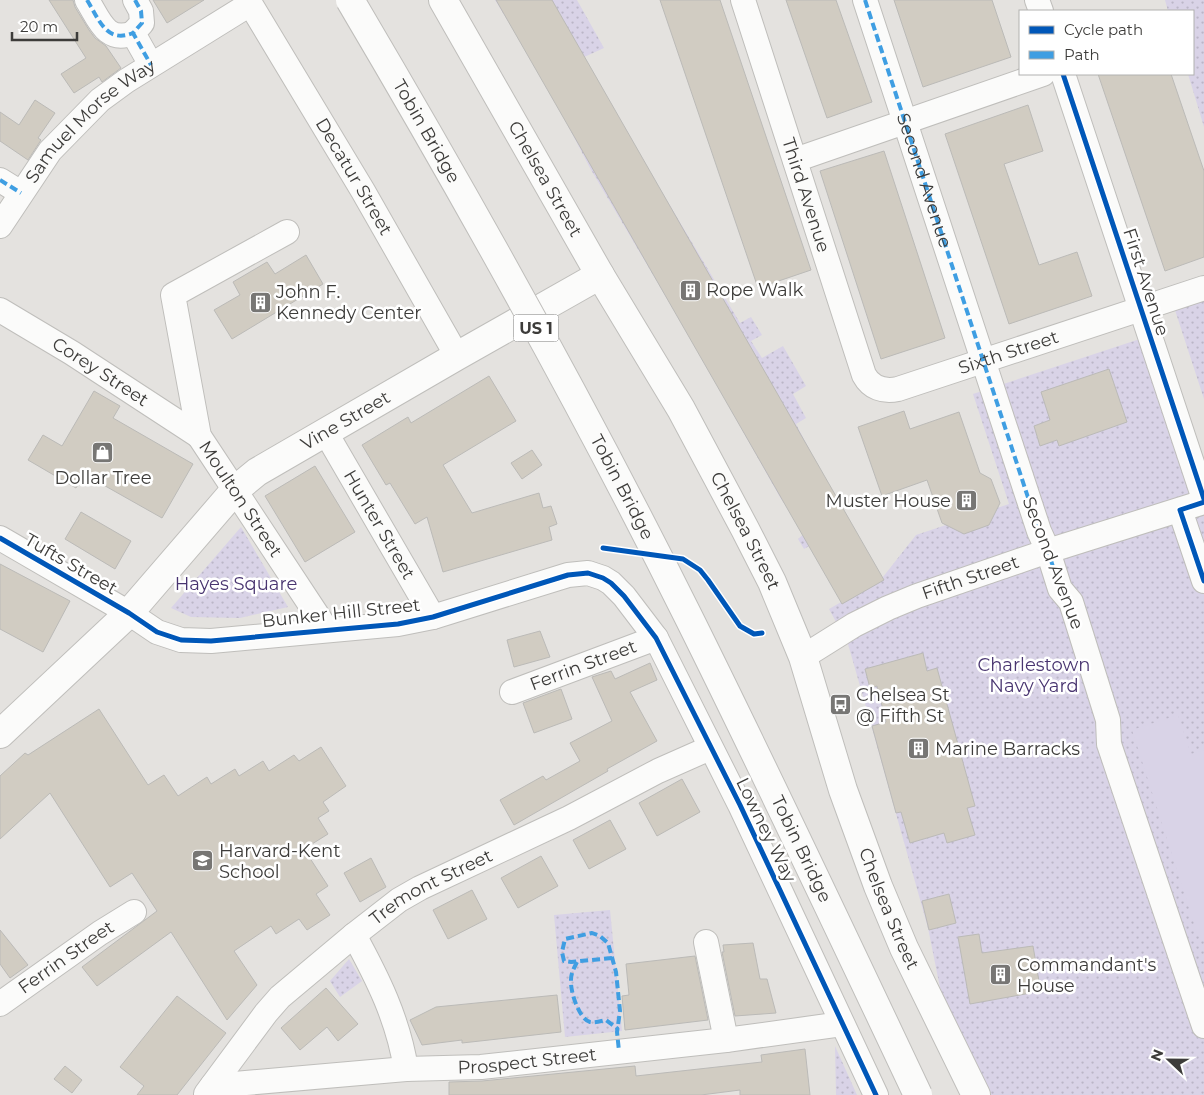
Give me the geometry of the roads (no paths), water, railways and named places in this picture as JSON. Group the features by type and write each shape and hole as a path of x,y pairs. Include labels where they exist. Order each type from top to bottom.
{"main road":[{"name":"Tobin Bridge","path":"349,0 485,234 603,452 711,664"},
{"name":"Tobin Bridge","path":"349,0 472,210 609,463 689,618 824,893 918,1095"},
{"name":"Chelsea Street","path":"443,0 600,275 681,409 772,582 803,657 843,790 878,886 904,948 976,1095"},
{"name":"Vine Street","path":"129,613 235,490 257,472 600,275"},
{"path":"0,734 129,613"}],"street":[{"path":"87,0 107,31 116,37 124,37 133,33 142,23 141,11 135,0"},
{"name":"Third Avenue","path":"742,0 864,374 875,387"},
{"name":"Second Avenue","path":"865,0 1039,531 1048,551 1060,589 1070,602 1108,720 1107,730 1110,744 1204,1026"},
{"name":"Samuel Morse Way","path":"0,226 50,151 100,100 249,2"},
{"name":"Decatur Street","path":"249,2 363,191 457,356"},
{"path":"133,33 151,65"},
{"path":"795,160 902,111 1039,75"},
{"name":"First Avenue","path":"1063,75 1204,500"},
{"path":"0,180 21,193"},
{"name":"Moulton Street","path":"287,232 173,295 199,436 327,630"},
{"name":"Sixth Street","path":"875,387 885,390 898,389 1204,288"},
{"name":"Corey Street","path":"0,310 72,353 199,436"},
{"name":"Hunter Street","path":"326,433 433,617"},
{"name":"Fifth Street","path":"803,657 854,625 888,608 1048,551 1180,510 1204,500"},
{"path":"1180,510 1204,581"},
{"name":"Tufts Street","path":"0,538 129,613"},
{"name":"Bunker Hill Street","path":"129,613 157,632 181,640 211,641 398,624 433,617 568,575 588,573"},
{"name":"Lowney Way","path":"588,573 603,578 616,586 656,638 740,805 876,1095"},
{"name":"Ferrin Street","path":"512,692 656,638"},
{"name":"Tremont Street","path":"208,1091 280,997 354,935 400,900 420,888 569,818 658,771 710,748"},
{"name":"Ferrin Street","path":"0,1004 100,933 134,912"},
{"path":"354,935 376,974 402,1043 406,1069"},
{"path":"706,942 726,1040"},
{"name":"Prospect Street","path":"208,1091 406,1069 481,1067 726,1040 842,1024"}],"place":[{"name":"Rope Walk","path":"690,290"},
{"name":"John F. Kennedy Center","path":"260,302"},
{"name":"Dollar Tree","path":"103,453"},
{"name":"Muster House","path":"967,501"},
{"name":"Chelsea St @ Fifth St","path":"840,705"},
{"name":"Marine Barracks","path":"919,749"},
{"name":"Harvard-Kent School","path":"203,861"},
{"name":"Commandant's House","path":"1001,975"}],"park label":[{"name":"Hayes Square","path":"236,584"},
{"name":"Charlestown Navy Yard","path":"1034,675"}]}
